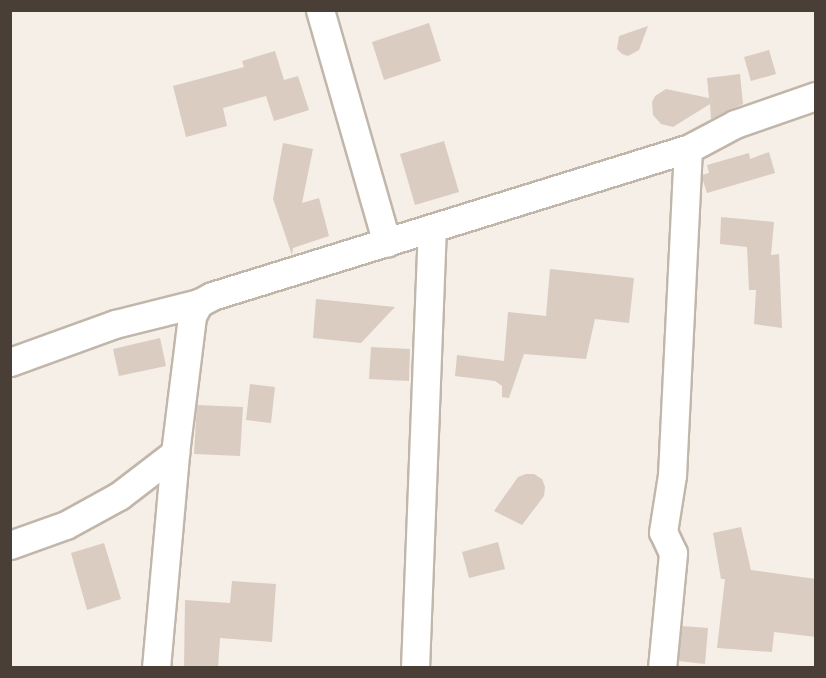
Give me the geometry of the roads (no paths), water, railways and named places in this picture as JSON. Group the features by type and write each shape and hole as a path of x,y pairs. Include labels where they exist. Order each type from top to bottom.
{"street":[{"path":"320,10 387,243"},
{"path":"10,362 115,324 199,303 212,296 688,149 735,124 816,96"},
{"path":"662,668 673,553 663,532 672,476 688,149"},
{"path":"415,668 432,229"},
{"path":"156,668 175,453 192,316 199,303"},
{"path":"10,545 66,525 119,496 175,453"}]}
